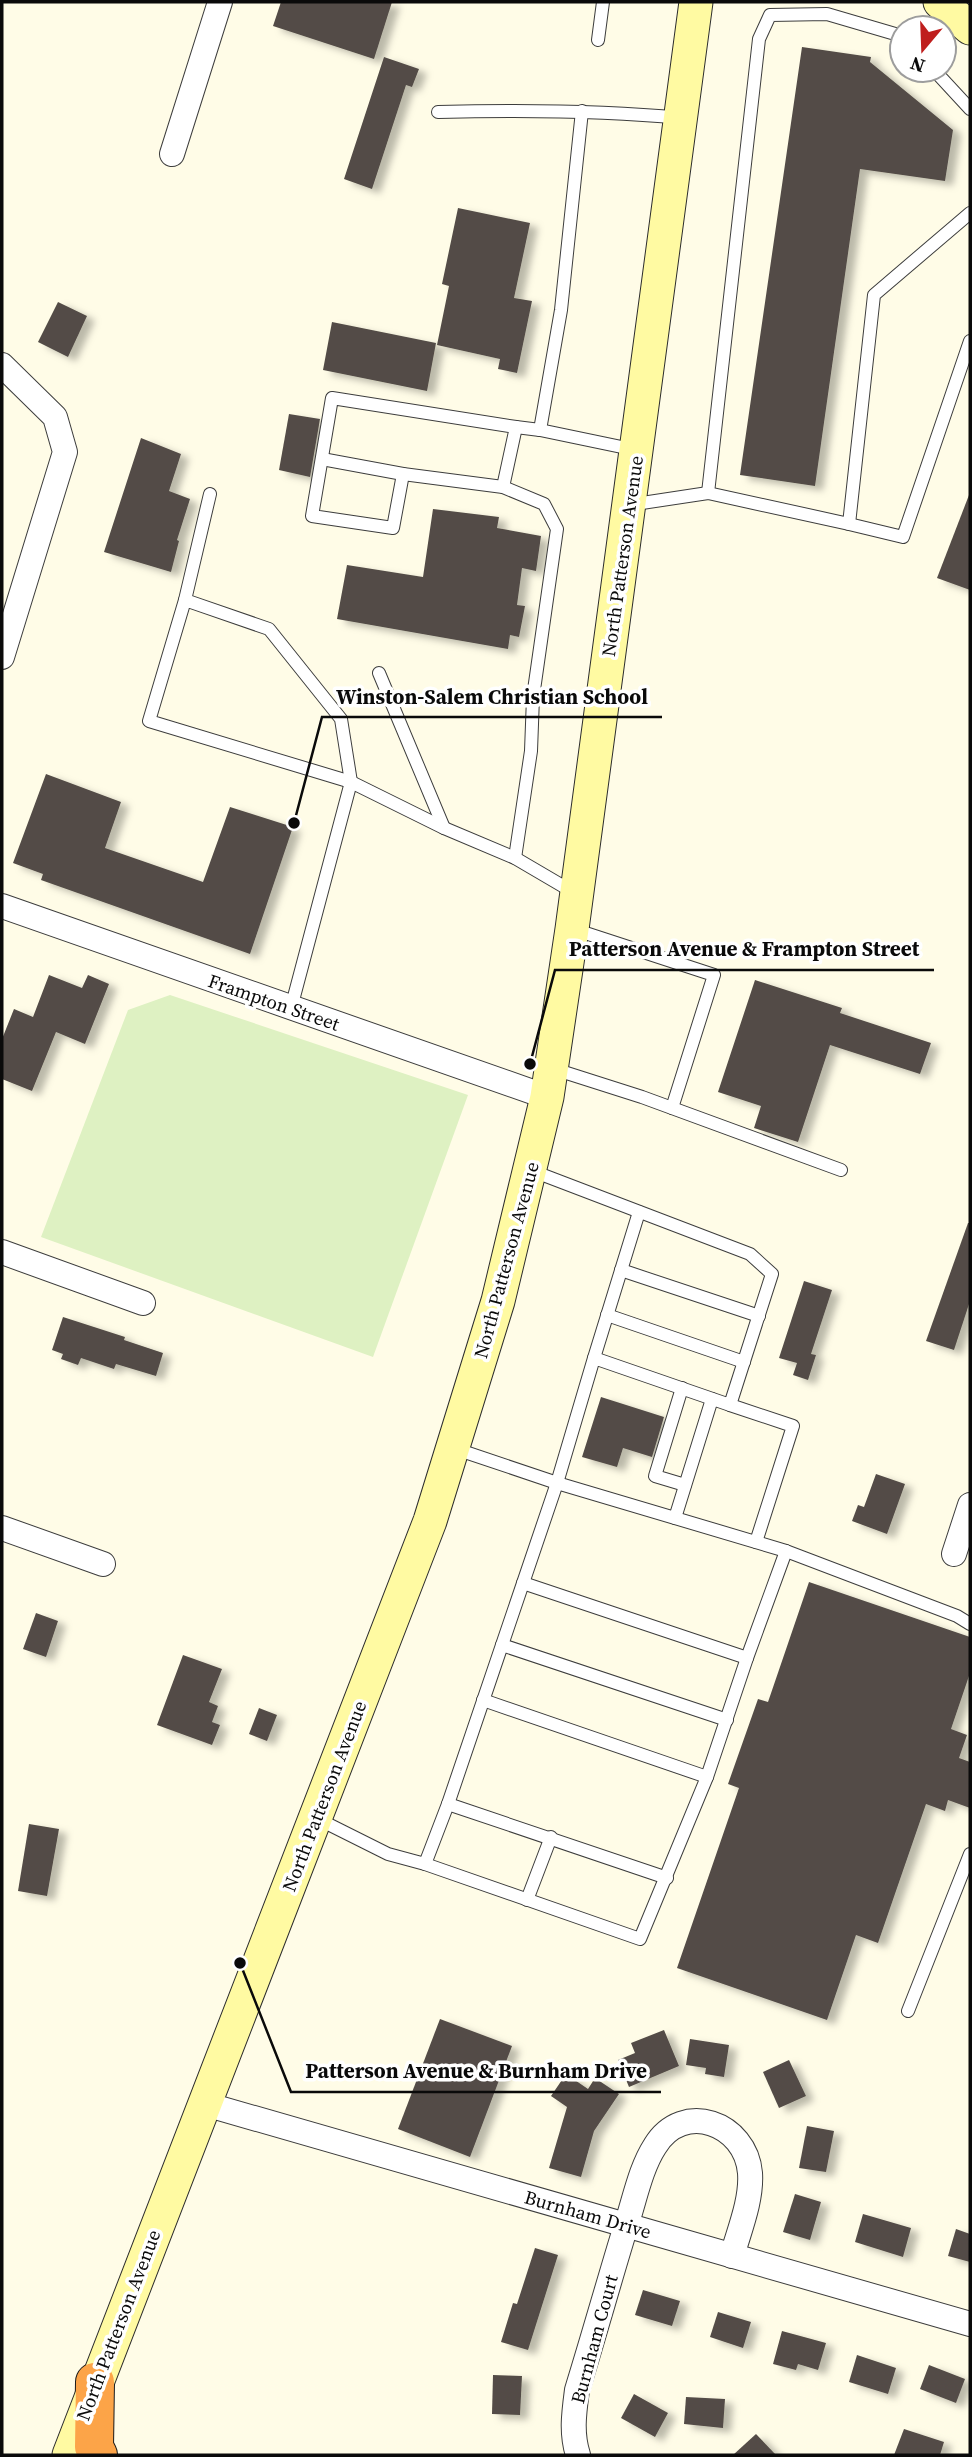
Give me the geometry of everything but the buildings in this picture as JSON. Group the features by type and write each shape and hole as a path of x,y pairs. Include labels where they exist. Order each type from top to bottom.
{"highway":[{"path":"95,2382 94,2447 98,2455"}],"main road":[{"name":"North Patterson Avenue","path":"69,2455 430,1521 498,1301 549,1083 696,2"},
{"path":"944,3 970,28"}],"street":[{"path":"172,154 220,2"},
{"path":"2,365 55,417 65,452 2,657"},
{"name":"Frampton Street","path":"2,906 291,1008 549,1083"},
{"path":"2,1252 143,1303"},
{"path":"954,1554 970,1505"},
{"path":"2,1528 103,1563"},
{"name":"Burnham Drive","path":"205,2104 970,2325"},
{"path":"626,2225 653,2147 664,2133 680,2122 707,2122 731,2134 747,2157 750,2175 747,2202 732,2256"},
{"name":"Burnham Court","path":"578,2455 573,2426 577,2390 626,2225"}],"lane":[{"path":"598,40 603,2"},
{"path":"708,493 759,38 770,15 827,14 888,32"},
{"path":"947,84 970,109"},
{"path":"438,112 582,111 681,118"},
{"path":"540,430 561,310 582,111"},
{"path":"849,524 874,295 970,213"},
{"path":"629,506 708,493 903,537 970,341"},
{"path":"402,474 393,528 312,516 332,398 540,430 636,450"},
{"path":"503,487 516,427"},
{"path":"322,459 402,474 503,487 544,503 557,529 533,697 531,751 514,858"},
{"path":"210,494 185,600 149,721 351,782 444,828 514,858 576,894"},
{"path":"185,600 269,629 341,719 351,782 291,1008"},
{"path":"379,673 444,828"},
{"path":"572,929 714,975 672,1108"},
{"path":"549,1083 672,1108 841,1170"},
{"path":"529,1170 750,1254 772,1275 730,1405"},
{"path":"425,1864 557,1483 639,1212"},
{"path":"621,1270 759,1316"},
{"path":"607,1315 744,1362"},
{"path":"594,1358 793,1426 756,1542"},
{"path":"682,1388 655,1476 685,1485"},
{"path":"675,1518 712,1399"},
{"path":"453,1448 557,1483 786,1551 957,1616 970,1624"},
{"path":"316,1818 388,1854 425,1864 640,1939 707,1777 786,1551"},
{"path":"523,1583 747,1658"},
{"path":"502,1645 727,1720"},
{"path":"484,1700 707,1777"},
{"path":"448,1804 667,1878"},
{"path":"527,1900 551,1837"},
{"path":"908,2011 970,1854"}],"green space":[{"path":"170,995 468,1095 373,1357 41,1237 128,1010"}],"place":[{"name":"Winston-Salem Christian School","path":"294,823"},
{"name":"Patterson Avenue & Frampton Street","path":"530,1064"},
{"name":"Patterson Avenue & Burnham Drive","path":"240,1963"}]}
